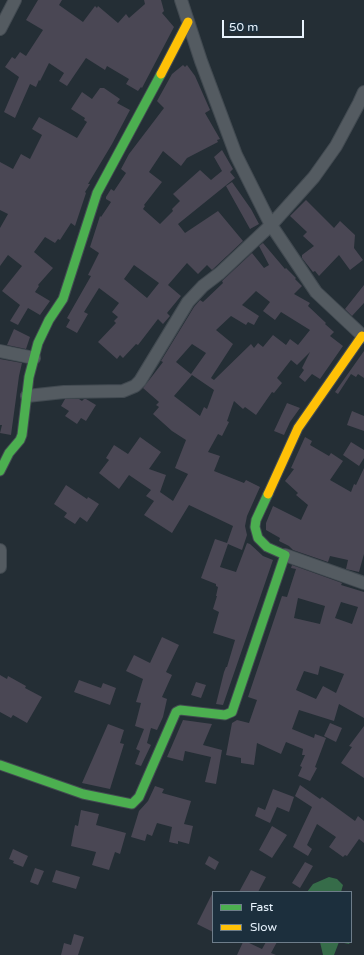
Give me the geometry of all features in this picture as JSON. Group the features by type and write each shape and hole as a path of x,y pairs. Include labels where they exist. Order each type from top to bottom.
{"street":[{"path":"0,29 15,0"},
{"path":"181,0 201,61 236,155 271,225 316,292 363,337 298,428 256,520 255,527 258,538 267,547 364,583"},
{"path":"0,471 9,453 20,440 22,435 29,377 38,343 46,325 63,299 97,193 188,22"},
{"path":"27,396 64,392 123,391 135,386 140,381 188,302 203,286 220,273 271,225 314,176 336,146 362,105 364,92"},
{"path":"0,351 34,358"},
{"path":"0,550 0,567"},
{"path":"0,765 83,794 132,804 139,797 176,712 180,710 225,715 230,714 232,711 286,555"}],"green space":[{"path":"329,877 337,879 343,885 341,891 308,891 313,884"},
{"path":"320,943 339,943 334,955 323,955"}],"building":[{"path":"38,0 62,0 59,5 83,22 95,6 97,8 98,6 118,23 126,14 129,18 145,4 144,0 161,0 164,11 162,13 174,27 142,88 141,87 138,91 126,84 129,79 107,66 105,70 86,58 67,86 59,81 64,73 49,63 36,87 30,84 15,118 4,112 19,77 5,67 12,57 15,59 20,52 26,56 43,30 26,20"},
{"path":"183,65 185,67 187,65 195,76 210,110 205,113 220,139 217,140 218,142 187,158 181,166 163,151 149,172 162,182 144,205 145,206 143,209 160,224 173,211 172,209 180,201 173,194 200,170 211,180 222,171 214,157 222,150 233,169 230,172 235,178 178,224 185,233 218,211 243,241 212,270 207,265 198,274 187,263 168,285 181,296 167,313 170,316 163,324 158,319 138,345 136,344 123,358 120,355 117,359 98,342 116,323 114,321 118,317 112,312 119,303 99,288 84,312 88,314 77,333 66,327 70,320 67,318 91,276 88,275 99,253 90,247 100,216 101,217 111,202 106,199 106,197 111,189 114,191 126,173 121,169 129,154 164,108 157,101 172,74","holes":["134,265 159,283 147,298 124,279"]},
{"path":"100,88 104,88 120,99 117,103 130,110 88,184 90,184 85,192 86,193 75,226 71,223 60,240 58,239 55,243 45,237 34,252 53,268 38,285 39,286 35,292 50,301 40,315 28,308 18,325 10,321 20,305 2,291 22,266 8,255 0,266 0,228 8,214 0,210 0,162 13,169 21,154 30,159 42,135 32,129 39,117 77,138 87,122 84,120 85,118 71,109 82,92 92,99"},
{"path":"232,182 251,209 259,224 250,229 226,186"},
{"path":"306,200 334,228 340,221 355,235 354,248 363,260 350,270 339,255 319,276 315,271 313,272 302,258 302,255 314,246 303,236 307,232 290,216"},
{"path":"263,243 285,269 286,268 296,278 295,279 302,286 294,294 310,303 308,306 334,332 330,336 343,346 320,379 312,374 305,382 299,377 304,370 302,368 310,352 297,365 291,360 277,378 282,383 274,393 272,392 256,415 245,407 243,409 234,401 227,421 229,422 222,436 218,434 208,452 220,456 214,471 244,483 246,480 260,487 247,516 245,526 247,535 242,550 228,544 220,567 236,572 247,543 263,556 273,560 223,705 216,704 224,672 227,667 235,640 213,633 219,612 213,609 218,587 216,584 201,578 215,539 227,543 233,526 189,505 172,533 144,515 154,501 146,496 151,490 129,475 119,489 99,473 109,460 106,458 114,445 128,454 140,437 161,452 149,469 166,475 160,492 173,501 188,474 175,468 186,440 172,431 153,414 159,407 156,405 159,402 143,388 163,362 161,361 194,307 200,300 203,302 223,283 222,281 252,253 264,268 269,265 259,246","holes":["256,291 270,302 263,311 275,320 281,312 310,330 298,345 290,339 286,345 273,335 263,347 258,343 254,348 251,344 214,380 211,378 233,344 216,330 231,316 246,325 248,322 254,325 259,316 242,305","192,344 206,353 191,374 176,362","192,375 214,390 207,409 204,407 200,416 174,396"]},
{"path":"364,285 364,303 352,316 345,309"},
{"path":"14,329 30,337 26,349 7,345"},
{"path":"364,351 364,378 358,374 356,377 351,374 338,394 335,392"},
{"path":"0,359 22,363 11,435 0,433 2,425 0,425"},
{"path":"65,399 79,399 82,401 86,399 96,405 86,421 81,418 77,424 65,416 69,411 61,406"},
{"path":"287,403 300,408 290,422 284,435 274,431"},
{"path":"352,411 364,416 364,431 347,425"},
{"path":"305,437 312,441 310,445 329,456 331,453 343,461 330,480 351,492 364,468 364,554 359,572 346,569 348,560 330,556 328,562 293,550 289,546 279,541 280,538 266,530 266,523 273,506 301,520 308,505 296,495 298,493 285,481 294,469 291,468"},
{"path":"351,442 364,450 364,458 359,466 343,455"},
{"path":"66,485 87,499 88,497 99,504 87,522 80,517 75,524 64,517 67,513 54,504"},
{"path":"292,565 342,583 341,585 364,592 364,718 339,704 334,721 299,710 292,729 314,738 315,734 326,738 315,767 317,768 310,781 298,776 302,767 300,766 305,755 302,755 303,749 286,742 281,754 257,743 254,765 241,763 241,758 226,755 232,723 237,720 249,723 257,700 248,697 282,596 287,597 296,569 291,568","holes":["298,598 325,606 320,624 294,618","341,602 358,607 352,624 335,618","320,666 344,674 336,693 323,686 316,699 296,690 304,671 318,675"]},
{"path":"162,637 179,645 166,672 172,675 162,697 167,699 163,717 157,730 151,728 147,743 151,745 141,766 135,764 140,751 136,749 144,729 135,726 141,703 136,702 143,679 126,671 134,655 150,663"},
{"path":"0,675 7,679 8,676 26,686 25,688 42,697 27,723 13,715 11,718 0,712"},
{"path":"79,680 101,688 103,683 116,688 110,705 74,692"},
{"path":"196,682 206,685 201,698 191,695"},
{"path":"183,720 212,724 203,745 222,750 216,784 205,782 211,757 185,751 183,761 167,757"},
{"path":"330,723 342,728 336,742 324,736"},
{"path":"108,724 124,730 120,743 124,744 110,789 82,783"},
{"path":"364,726 364,778 341,763 352,747 349,746"},
{"path":"300,785 320,799 322,797 355,821 358,816 364,821 364,843 359,839 347,856 345,855 343,857 329,847 336,837 317,824 307,845 312,849 308,856 293,847 312,807 295,796"},
{"path":"155,786 164,789 162,793 191,801 184,824 193,826 189,844 178,841 178,844 169,842 172,827 157,823 152,836 147,834 145,841 131,837 139,811 148,801"},
{"path":"273,789 294,797 289,812 277,807 270,823 255,816 258,807 265,810"},
{"path":"81,810 99,814 96,825 126,833 120,854 115,852 109,870 92,865 96,852 71,846 75,825 78,826"},
{"path":"272,826 287,835 272,858 259,850"},
{"path":"13,849 28,856 23,867 13,863 14,861 9,859"},
{"path":"209,856 219,862 215,870 205,864"},
{"path":"305,862 313,866 300,888 292,883"},
{"path":"35,868 44,871 38,885 30,882"},
{"path":"56,870 80,877 76,889 52,882"},
{"path":"251,870 266,877 259,891 240,891"},
{"path":"212,894 212,932 197,924"},
{"path":"74,934 84,937 78,955 61,955 64,943 71,945"},
{"path":"243,943 249,943 262,949 265,943 276,943 271,953 276,955 237,955"}],"traffic: fast":[{"path":"0,471 9,453 20,440 22,435 29,377 38,343 49,320 63,299 97,193 161,74"},
{"path":"0,765 83,794 132,804 139,797 176,712 180,710 225,715 232,712 285,555 267,547 258,538 255,527 256,520 268,494"}],"traffic: slow":[{"path":"161,74 188,22"},
{"path":"268,494 298,428 362,336"}]}
